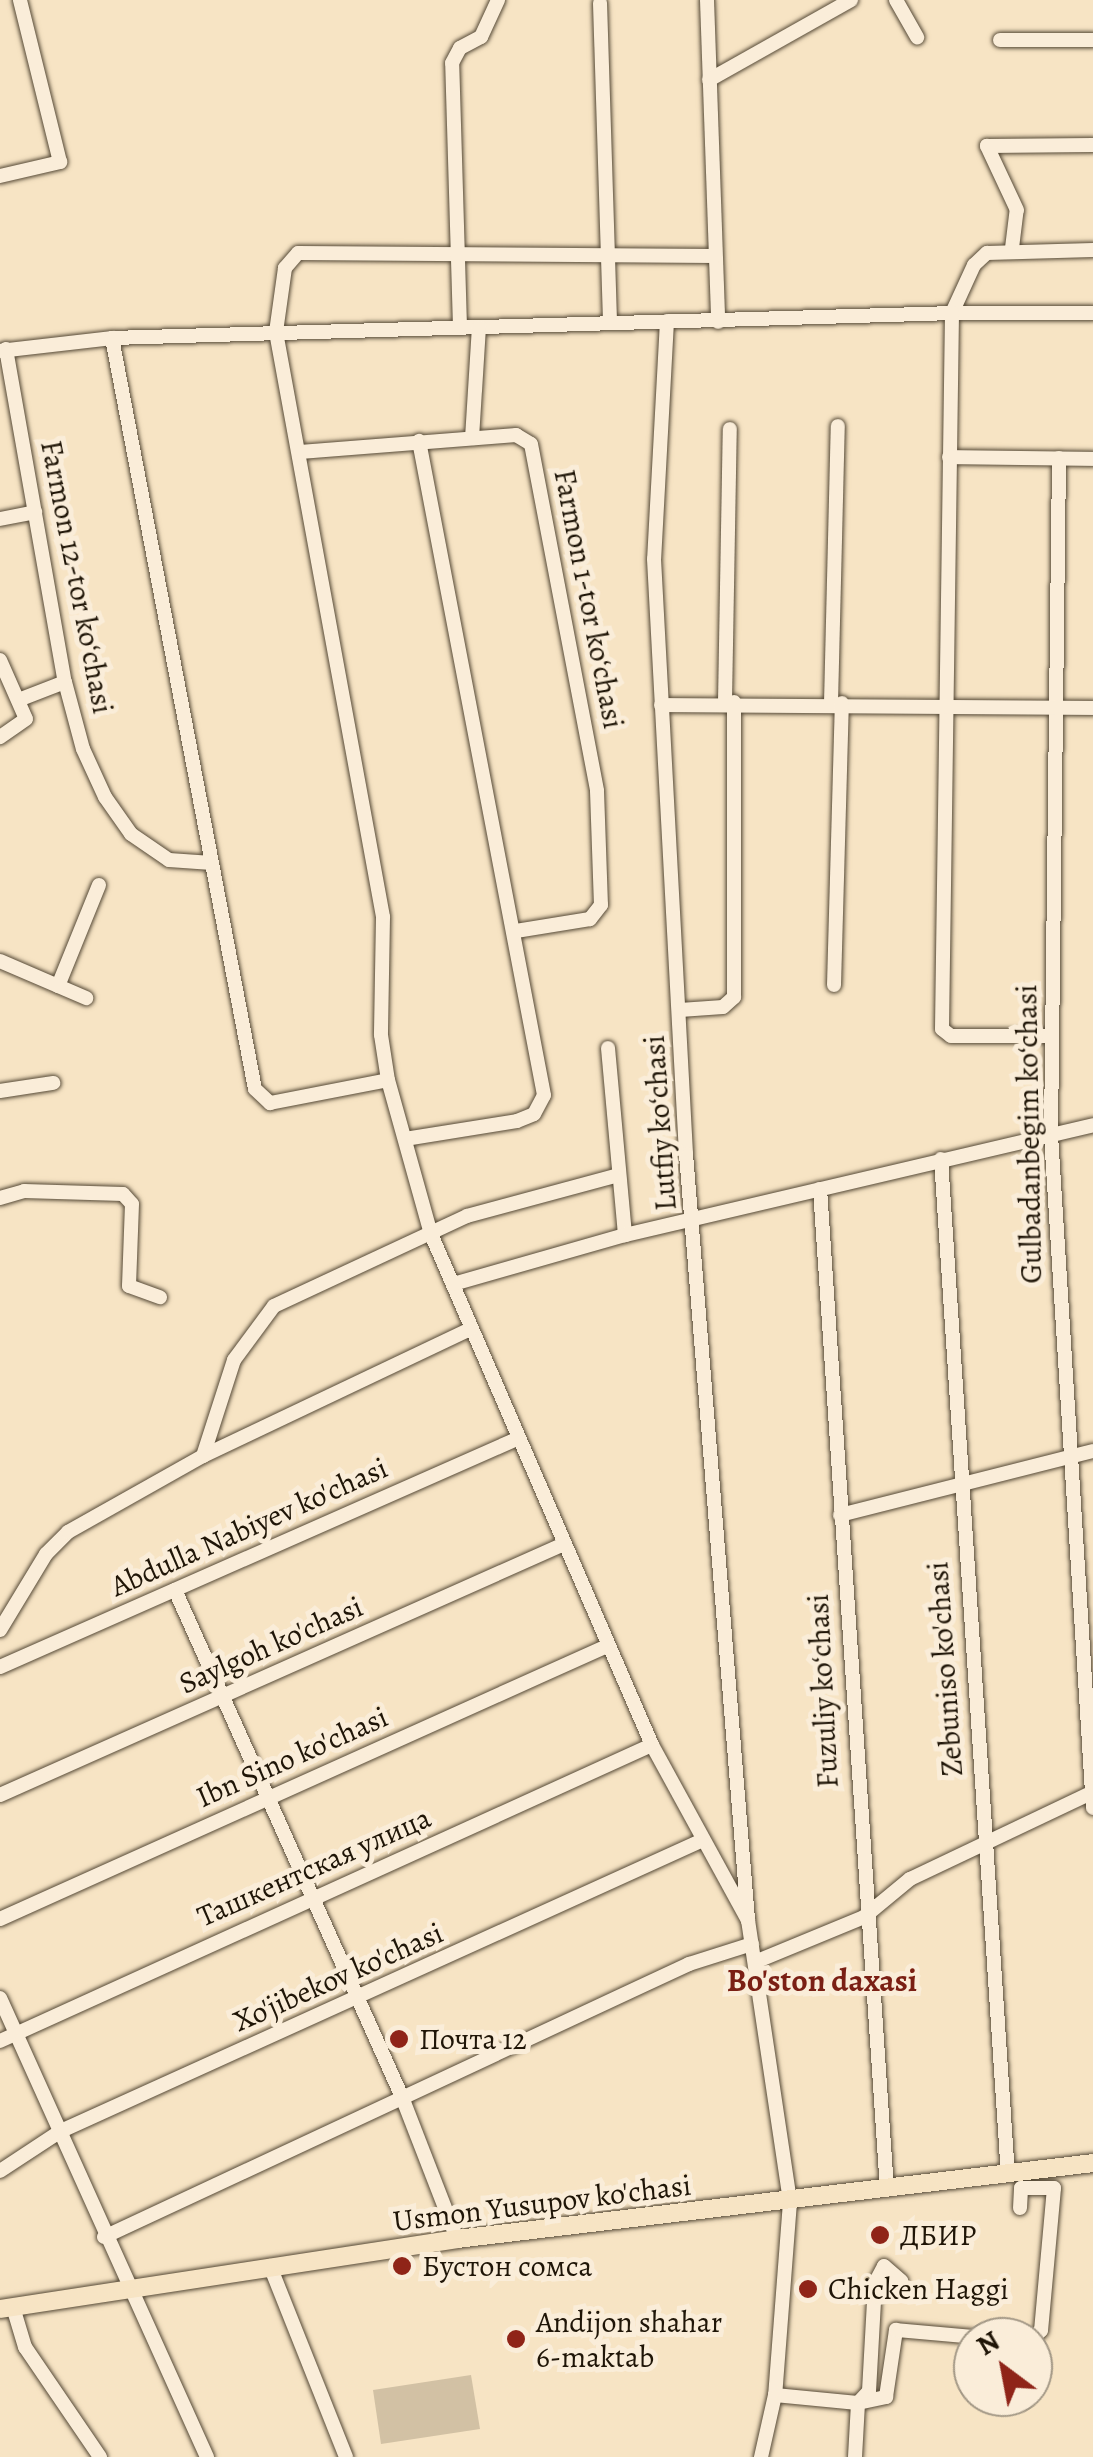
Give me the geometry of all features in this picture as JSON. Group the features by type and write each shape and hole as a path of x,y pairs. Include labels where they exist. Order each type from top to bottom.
{"main road":[{"name":"Usmon Yusupov ko'chasi","path":"6,2308 457,2239 1093,2164"}],"street":[{"path":"0,176 60,162 20,0"},
{"path":"460,327 452,62 460,48 481,37 498,0"},
{"path":"707,0 718,322"},
{"path":"709,80 851,0"},
{"path":"896,0 917,37"},
{"path":"600,4 610,323"},
{"path":"1000,40 1093,40"},
{"path":"1012,248 1017,210 988,146 1093,146"},
{"path":"1052,1036 951,1036 942,1028 952,313 979,258 1012,248 1093,250"},
{"path":"715,256 457,258 298,253 285,268 276,332 384,917 382,1034 388,1080 432,1234 652,1745 748,1920 790,2202 775,2395 761,2457"},
{"path":"3,350 112,338 276,332 952,313 1093,313"},
{"name":"Lutfiy koʻchasi","path":"667,321 654,559 661,705 694,1218 748,1920"},
{"path":"472,438 479,326"},
{"path":"112,338 260,1099 270,1103 388,1080"},
{"name":"Farmon 12-tor koʻchasi","path":"3,350 65,682 83,749 104,797 131,834 169,860 212,862"},
{"path":"834,985 838,426"},
{"path":"680,1010 723,1007 734,997 730,430"},
{"name":"Farmon 1-tor koʻchasi","path":"300,452 516,436 531,444 597,791 598,914 516,931"},
{"path":"405,1140 517,1122 542,1106 516,931 419,441"},
{"path":"949,457 1093,458"},
{"name":"Gulbadanbegim koʻchasi","path":"1059,458 1051,1135 1068,1457 1093,1808"},
{"path":"0,518 35,512"},
{"path":"0,660 21,699 26,724 0,737"},
{"path":"21,699 65,682"},
{"path":"661,705 730,702 1093,708"},
{"path":"58,986 99,885"},
{"path":"0,961 86,998"},
{"path":"608,1048 615,1176 625,1234"},
{"path":"0,1092 53,1084"},
{"path":"454,1284 625,1234 1093,1126"},
{"name":"Zebuniso ko'chasi","path":"942,1159 959,1485 1008,2175"},
{"path":"203,1456 234,1360 274,1306 467,1216 615,1176"},
{"name":"Fuzuliy koʻchasi","path":"820,1189 864,1917 887,2189"},
{"path":"0,1198 24,1190 123,1194 132,1204 128,1286 160,1297"},
{"path":"0,1630 46,1554 68,1532 203,1456 470,1329"},
{"name":"Abdulla Nabiyev ko'chasi","path":"0,1667 519,1438"},
{"path":"840,1514 1093,1451"},
{"name":"Saylgoh ko'chasi","path":"0,1795 564,1544"},
{"path":"175,1590 402,2097 457,2239"},
{"name":"Ibn Sino ko'chasi","path":"0,1919 607,1646"},
{"name":"Ташкентская улица","path":"0,2041 652,1745"},
{"path":"755,1962 864,1917 910,1879 986,1848 1092,1792"},
{"name":"Xo'jibekov ko'chasi","path":"0,2171 60,2132 703,1840"},
{"path":"104,2237 689,1964 752,1944"},
{"path":"0,1998 104,2237 132,2289 207,2457"},
{"path":"1020,2208 1021,2188 1054,2188 1042,2317"},
{"path":"270,2266 346,2457"},
{"path":"855,2457 858,2404 869,2391 874,2284 884,2266 901,2281"},
{"path":"6,2308 25,2347 100,2457"},
{"path":"775,2395 858,2404 886,2397 896,2330 953,2335"}],"shaded area":[{"path":"471,2375 480,2429 381,2444 373,2390"}],"place":[{"name":"Почта 12","path":"399,2039"},
{"name":"ДБИР","path":"880,2235"},
{"name":"Бустон сомса","path":"402,2266"},
{"name":"Chicken Haggi","path":"808,2289"},
{"name":"Andijon shahar 6-maktab","path":"516,2339"}],"district":[{"name":"Bo'ston daxasi","path":"822,1980"}]}
